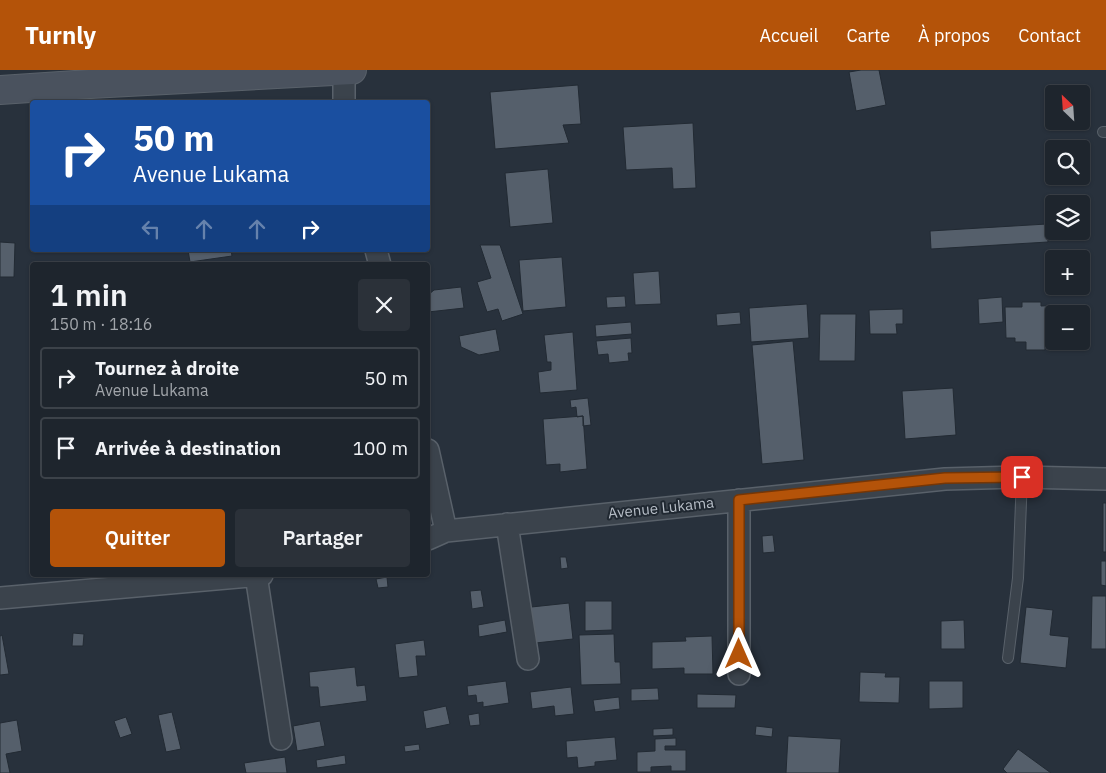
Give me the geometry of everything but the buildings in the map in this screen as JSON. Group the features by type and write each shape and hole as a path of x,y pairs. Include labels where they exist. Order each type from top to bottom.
{"main road":[{"path":"0,90 89,77 352,70"}],"street":[{"path":"344,70 344,100"},
{"path":"430,469 437,535"},
{"name":"Avenue Lukama","path":"437,535 508,524 945,478 1022,477 1106,480"},
{"path":"739,500 739,674"},
{"path":"508,524 528,660"},
{"path":"0,598 244,577"},
{"path":"256,577 281,739"}],"lane":[{"path":"1008,658 1018,578 1022,477"}],"route":[{"path":"739,654 739,500 945,478 1022,477"}]}
